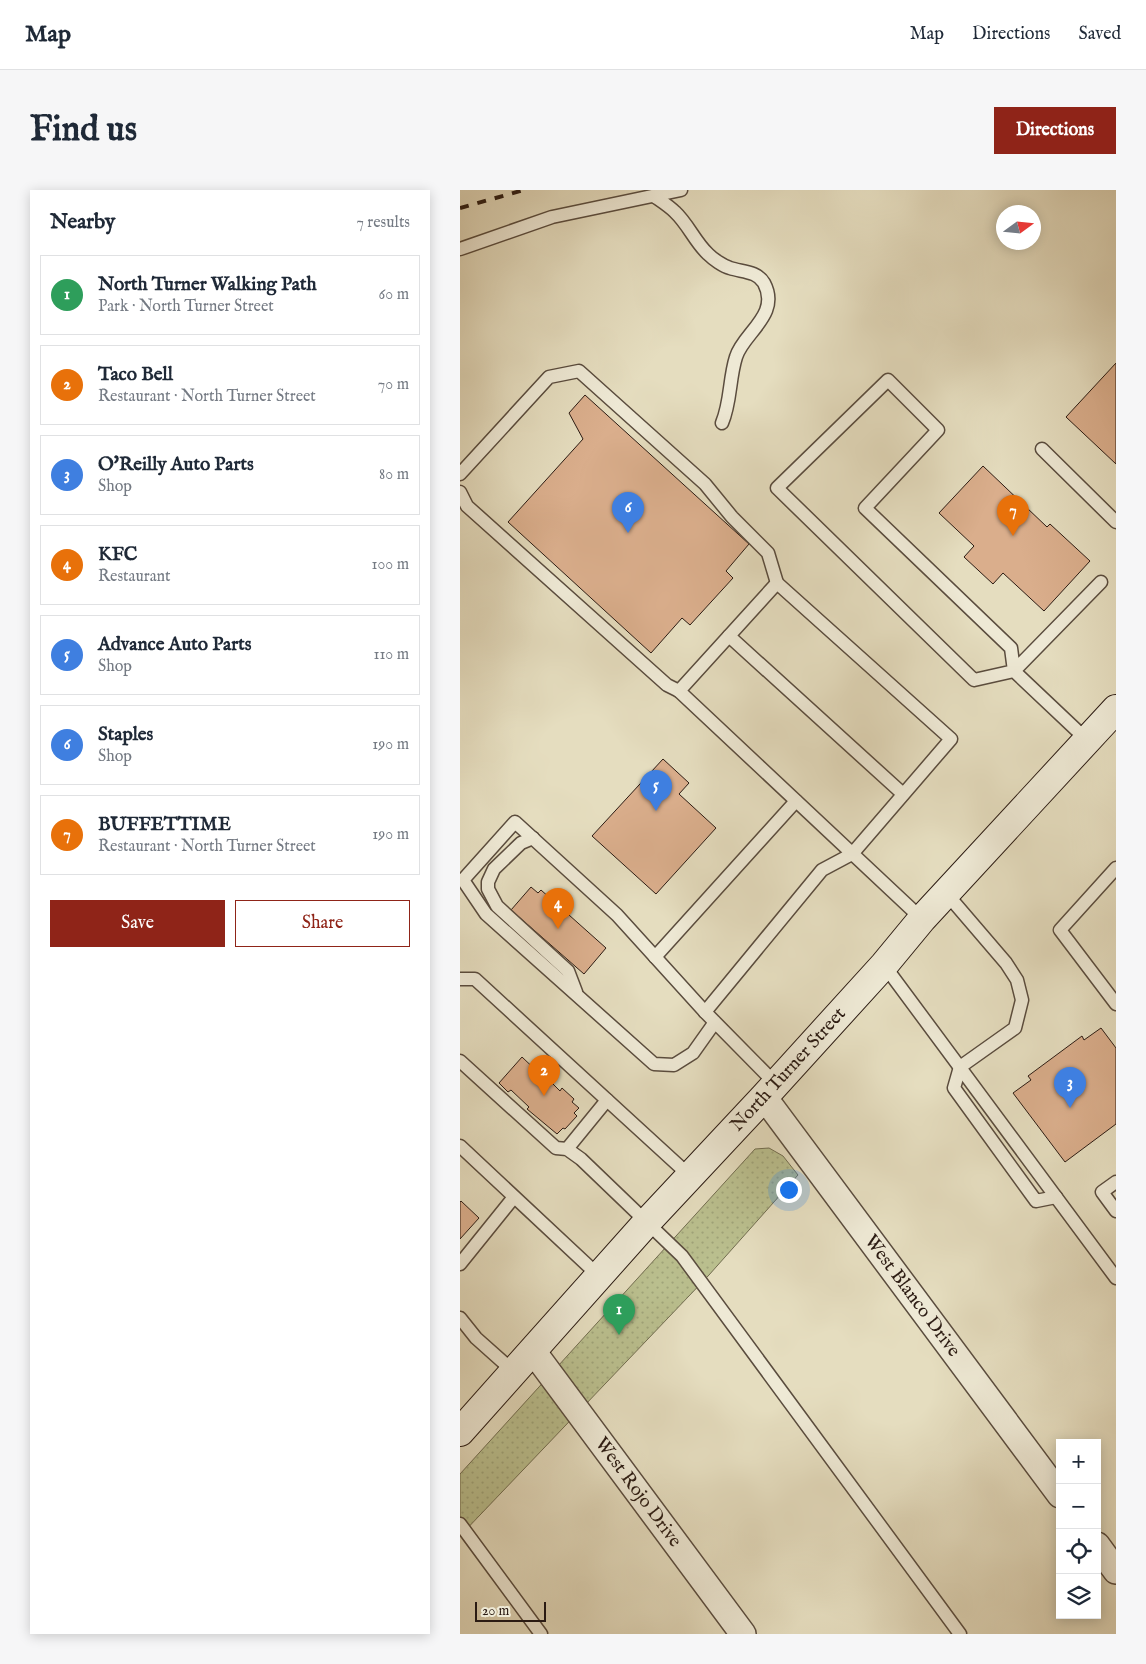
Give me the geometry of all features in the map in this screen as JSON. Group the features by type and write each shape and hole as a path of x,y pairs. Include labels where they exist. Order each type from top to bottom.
{"main road":[{"name":"North Turner Street","path":"462,1425 514,1372 648,1221 770,1091 946,893 1087,740 1114,716"}],"street":[{"name":"West Blanco Drive","path":"770,1091 1056,1489"},
{"name":"West Rojo Drive","path":"532,1351 743,1634"},
{"path":"1101,1550 1116,1570"}],"lane":[{"path":"460,249 552,218 681,190"},
{"path":"654,196 676,213 709,256 729,268 751,272 764,282 768,299 761,323 737,354 731,375 728,408 722,424"},
{"path":"460,474 549,377 579,371 705,484 732,517 768,553 778,583 951,738 852,854 822,870 705,1012"},
{"path":"1087,740 1014,671 1011,648 865,508 938,430 888,380 777,488 974,680 1014,671 1101,582"},
{"path":"1042,449 1116,522"},
{"path":"460,492 467,506 667,685 680,691 922,920"},
{"path":"680,691 778,583"},
{"path":"729,636 903,794"},
{"path":"655,957 796,801"},
{"path":"715,1022 693,1052 674,1066 654,1064 486,914 463,880 515,822 617,915 715,1022 770,1091"},
{"path":"533,838 521,843 494,869 488,882 488,889 497,906 568,971 578,996"},
{"path":"1116,868 1060,930 1116,1004"},
{"path":"946,893 1006,963 1017,980 1022,1000 1015,1028 960,1067 954,1088 1036,1201 1056,1197"},
{"path":"884,965 1116,1278"},
{"path":"460,979 475,979 690,1176"},
{"path":"460,1061 556,1148 568,1149 648,1221 682,1256 960,1634"},
{"path":"568,1149 607,1100"},
{"path":"460,1146 599,1276"},
{"path":"1116,1182 1102,1192 1116,1211"},
{"path":"460,1264 514,1197"},
{"path":"460,1318 476,1338 514,1372"},
{"path":"460,1524 541,1634"}],"green space":[{"path":"769,1148 783,1156 798,1175 709,1275 460,1536 460,1474 755,1149"}],"building":[{"path":"1116,363 1116,464 1066,417"},
{"path":"585,395 749,544 726,571 733,578 690,625 682,618 651,653 508,522 583,439 569,413"},
{"path":"983,466 1047,527 1050,524 1090,561 1044,611 1003,573 993,584 964,557 974,546 939,513"},
{"path":"663,759 689,783 679,794 716,828 656,894 592,836"},
{"path":"531,887 538,893 541,890 606,948 584,974 511,910"},
{"path":"1101,1028 1116,1048 1116,1124 1065,1162 1013,1093 1031,1080 1028,1076 1082,1036 1084,1040"},
{"path":"522,1057 541,1075 544,1071 552,1079 550,1081 560,1091 562,1088 574,1099 572,1102 579,1108 574,1113 577,1116 565,1129 563,1128 557,1134 527,1109 529,1107 511,1090 508,1092 499,1083"},
{"path":"460,1202 479,1218 460,1239"}],"railway":[{"path":"460,208 524,190"}],"place":[{"name":"Staples","path":"628,533"},
{"name":"BUFFETTIME","path":"1013,536"},
{"name":"Advance Auto Parts","path":"656,811"},
{"name":"KFC","path":"558,929"},
{"name":"Taco Bell","path":"544,1096"},
{"name":"O'Reilly Auto Parts","path":"1070,1108"},
{"name":"North Turner Walking Path","path":"619,1335"}]}
